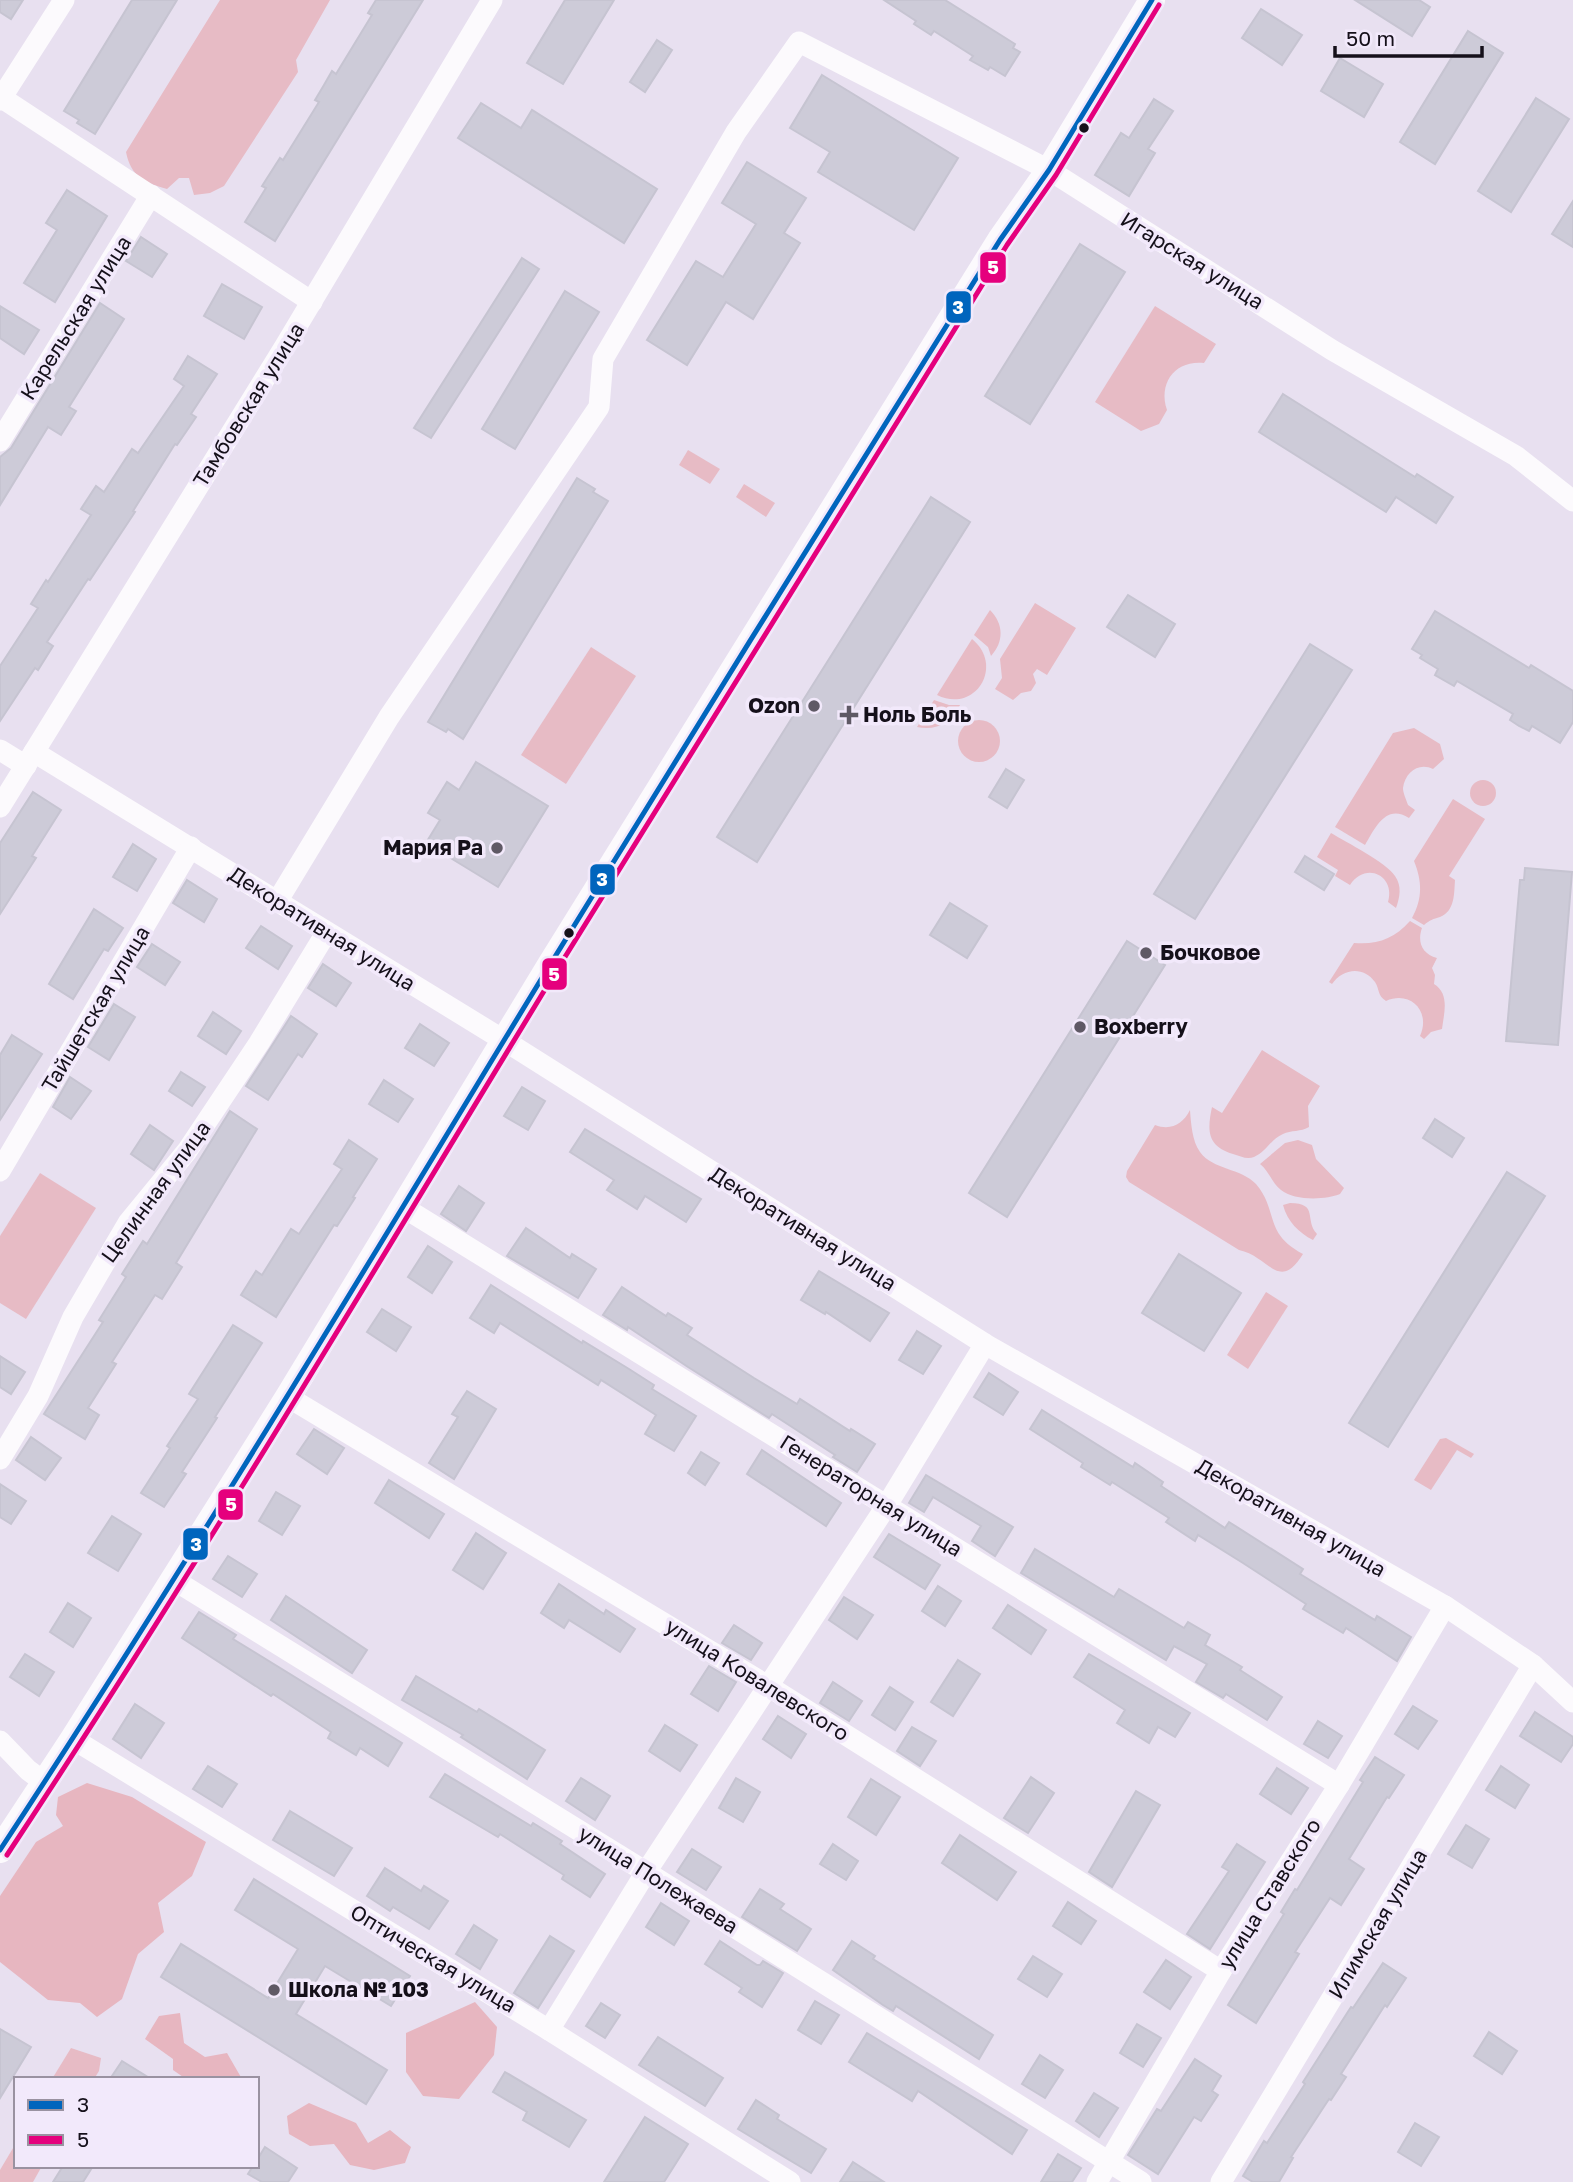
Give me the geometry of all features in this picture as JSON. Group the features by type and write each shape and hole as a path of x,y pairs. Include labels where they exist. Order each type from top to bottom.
{"street":[{"path":"64,0 1,99 312,302"},
{"name":"Тамбовская улица","path":"0,807 312,302 492,0"},
{"path":"0,1850 288,1397 669,772 1000,240 1049,170 1152,0"},
{"name":"Игарская улица","path":"278,900 389,717 599,407 603,359 736,132 799,42 1049,170 1332,350 1516,456 1573,501"},
{"name":"Карельская улица","path":"0,441 151,195"},
{"name":"Декоративная улица","path":"0,750 30,759 191,848 505,1041 985,1344 1445,1606 1533,1665 1573,1702"},
{"name":"Тайшетская улица","path":"0,1171 191,848"},
{"name":"Целинная улица","path":"0,1459 38,1396 73,1317 128,1223 195,1140 260,1043 326,933"},
{"name":"Генераторная улица","path":"403,1207 1339,1785"},
{"path":"549,2030 646,1872 887,1505 985,1344"},
{"name":"улица Ковалевского","path":"288,1397 768,1686 1221,1971"},
{"name":"улица Полежаева","path":"174,1580 1141,2182"},
{"name":"улица Ставского","path":"1097,2182 1221,1971 1339,1785 1445,1606"},
{"name":"Илимская улица","path":"1221,2182 1533,1665"},
{"name":"Оптическая улица","path":"73,1739 549,2030 790,2182"},
{"path":"0,1741 28,1770 44,1782"}],"shaded area":[{"path":"220,0 330,0 296,60 298,72 224,186 210,193 194,195 189,178 179,178 167,189 145,181 131,167 126,152"},
{"path":"1155,306 1216,344 1204,363 1185,365 1171,375 1165,391 1167,410 1159,424 1141,431 1095,402"},
{"path":"688,450 720,469 710,484 679,465"},
{"path":"744,484 775,503 766,517 736,497"},
{"path":"1035,603 1076,628 1047,675 1037,669 1033,674 1036,683 1031,691 1021,693 1013,700 995,689 1002,678 1000,659"},
{"path":"990,610 998,621 1001,633 991,656 988,647 974,635"},
{"path":"972,639 982,650 986,662 981,684 973,693 963,698 951,699 937,695"},
{"path":"591,647 636,676 566,784 521,755"},
{"path":"934,700 960,705 953,717 943,724 931,728 917,727"},
{"path":"979,720 994,726 1000,741 994,756 979,762 964,756 958,741 964,726"},
{"path":"1414,728 1440,744 1444,759 1433,769 1423,767 1410,773 1404,782 1403,790 1408,805 1415,810 1409,818 1401,814 1388,815 1377,825 1365,845 1335,827 1393,733"},
{"path":"1483,780 1492,784 1496,793 1492,802 1483,806 1474,802 1470,793 1474,784"},
{"path":"1453,799 1485,819 1449,876 1455,880 1449,911 1424,925 1412,918 1420,890 1414,861"},
{"path":"1331,833 1391,871 1399,888 1396,908 1388,902 1388,885 1378,874 1363,874 1350,885 1335,876 1338,870 1317,857"},
{"path":"1410,921 1422,928 1421,943 1424,950 1437,958 1432,968 1435,975 1434,984 1444,998 1442,1029 1431,1032 1424,1039 1420,1036 1423,1019 1416,1005 1403,998 1386,1001 1375,982 1365,973 1347,972 1332,984 1329,982 1354,943 1385,940"},
{"path":"1262,1050 1320,1086 1308,1106 1309,1127 1283,1134 1258,1155 1246,1158 1218,1147 1211,1136 1210,1116 1212,1107 1222,1113"},
{"path":"1190,1110 1191,1126 1200,1152 1212,1162 1243,1175 1256,1184 1282,1238 1303,1254 1287,1271 1273,1269 1249,1253 1239,1250 1129,1182 1127,1171 1155,1125 1176,1125"},
{"path":"1298,1140 1312,1145 1316,1159 1344,1188 1340,1194 1302,1198 1287,1194 1275,1184 1260,1164 1285,1143"},
{"path":"40,1173 96,1208 26,1319 0,1303 0,1236"},
{"path":"1290,1203 1308,1209 1317,1234 1313,1240 1298,1230 1287,1216 1283,1205"},
{"path":"1266,1292 1288,1306 1248,1369 1227,1355"},
{"path":"1446,1438 1474,1454 1471,1458 1457,1450 1431,1490 1414,1480 1440,1439"},
{"path":"87,1783 132,1797 206,1842 192,1876 158,1903 164,1932 138,1954 122,1999 97,2017 80,2003 48,2000 0,1962 0,1896 36,1842 63,1826 56,1815 58,1797"},
{"path":"475,2002 497,2027 494,2055 459,2099 423,2096 406,2072 406,2033"},
{"path":"180,2013 184,2043 205,2057 227,2053 241,2077 183,2077 173,2070 173,2059 145,2039 159,2016"},
{"path":"71,2048 101,2058 95,2077 53,2077"},
{"path":"309,2103 356,2123 368,2143 390,2130 411,2147 405,2163 374,2170 350,2165 334,2144 310,2146 289,2134 287,2116"},
{"path":"14,2146 14,2168 41,2168 33,2182 0,2182 0,2170"}],"building":[{"path":"0,0 23,0 11,19 0,12"},
{"path":"132,0 177,0 95,134 64,111"},
{"path":"376,0 423,0 275,241 245,222 266,188 262,186 280,158 283,160 319,102 315,100 332,71 336,74 372,15 368,13"},
{"path":"565,0 614,0 563,84 527,63"},
{"path":"884,0 945,0 1015,44 1013,48 1020,52 1005,76 990,67 988,70 970,60 973,56 934,31 931,35 914,24 916,21"},
{"path":"1355,0 1419,0 1430,7 1412,36"},
{"path":"1261,9 1302,35 1282,65 1242,38"},
{"path":"1468,31 1503,53 1435,164 1400,142"},
{"path":"657,40 672,50 645,92 630,82"},
{"path":"1340,58 1383,84 1364,117 1321,91"},
{"path":"822,75 958,158 914,230 818,172 830,152 790,128"},
{"path":"1536,98 1569,119 1511,212 1478,191"},
{"path":"1154,99 1173,111 1148,149 1155,153 1129,196 1095,175 1121,133 1129,138"},
{"path":"481,103 521,128 532,110 657,189 624,243 458,138"},
{"path":"747,162 806,198 784,233 800,243 753,319 726,302 687,365 647,340 696,261 723,277 756,224 722,203"},
{"path":"67,190 107,216 55,302 24,283 57,230 46,223"},
{"path":"1573,201 1573,247 1552,234"},
{"path":"141,237 167,254 152,277 126,261"},
{"path":"1080,244 1125,272 1030,424 985,396"},
{"path":"522,258 539,269 431,438 414,428"},
{"path":"222,284 262,307 244,339 204,316"},
{"path":"565,291 599,312 515,449 482,429"},
{"path":"100,303 124,319 69,407 76,411 61,435 48,427 0,505 0,457 11,448"},
{"path":"0,306 39,330 24,354 0,338"},
{"path":"188,356 217,374 191,414 196,417 177,445 175,444 133,511 135,512 47,642 53,646 38,670 35,668 0,721 0,666 38,608 31,604 91,515 81,509 96,486 104,492 132,449 138,453 184,386 174,379"},
{"path":"1283,394 1415,477 1417,474 1453,497 1436,523 1396,497 1386,512 1259,432"},
{"path":"577,478 608,501 463,739 448,729 446,732 428,722"},
{"path":"931,497 970,522 757,862 717,837"},
{"path":"1128,595 1175,624 1155,657 1107,627"},
{"path":"1435,611 1529,668 1531,665 1573,691 1573,722 1560,743 1532,726 1529,731 1519,726 1510,720 1513,714 1457,681 1454,686 1435,675 1438,669 1420,658 1422,655 1412,649"},
{"path":"1310,644 1352,670 1195,919 1154,894"},
{"path":"476,762 548,806 498,887 426,843 440,820 428,813 447,782 459,790"},
{"path":"1006,769 1024,780 1007,808 989,797"},
{"path":"33,792 61,810 32,856 36,858 0,914 0,843"},
{"path":"133,844 156,859 137,891 113,877"},
{"path":"1305,856 1334,874 1324,890 1295,872"},
{"path":"1525,868 1572,872 1558,1045 1506,1041 1520,880 1524,880"},
{"path":"187,880 217,899 204,922 173,903"},
{"path":"950,903 987,926 967,958 930,935"},
{"path":"94,909 123,928 108,951 104,949 73,999 49,984"},
{"path":"261,926 292,946 278,969 246,948"},
{"path":"1127,941 1165,965 1007,1217 969,1193"},
{"path":"152,944 180,962 165,985 137,967"},
{"path":"323,964 351,983 336,1006 308,988"},
{"path":"114,1004 135,1017 109,1060 88,1047"},
{"path":"213,1012 241,1031 226,1054 198,1036"},
{"path":"291,1016 317,1034 302,1057 298,1054 268,1100 246,1086"},
{"path":"420,1024 449,1043 434,1066 405,1048"},
{"path":"12,1035 42,1054 0,1120 0,1055"},
{"path":"181,1072 205,1087 192,1106 169,1091"},
{"path":"70,1077 91,1091 71,1119 53,1107"},
{"path":"384,1080 413,1099 398,1122 369,1104"},
{"path":"522,1087 545,1101 528,1130 504,1116"},
{"path":"230,1111 257,1129 176,1263 182,1267 162,1299 155,1295 112,1362 116,1364 88,1408 99,1415 85,1439 44,1414 103,1322 99,1320 126,1277 122,1274 143,1241 147,1244"},
{"path":"1435,1119 1464,1138 1452,1157 1423,1138"},
{"path":"150,1125 173,1141 154,1170 131,1154"},
{"path":"585,1129 701,1199 686,1222 645,1196 637,1209 607,1190 614,1180 570,1152"},
{"path":"349,1140 377,1159 353,1197 355,1198 337,1226 334,1225 276,1317 241,1295 256,1271 262,1275 291,1229 299,1234 342,1169 334,1164"},
{"path":"1507,1172 1545,1196 1388,1447 1349,1423"},
{"path":"459,1186 484,1203 466,1231 441,1214"},
{"path":"526,1228 570,1258 572,1254 596,1269 578,1298 507,1256"},
{"path":"428,1246 452,1262 432,1293 408,1277"},
{"path":"1179,1254 1241,1293 1204,1351 1142,1313"},
{"path":"819,1271 889,1313 870,1341 826,1312 825,1314 801,1300"},
{"path":"491,1285 582,1343 583,1341 629,1369 654,1385 652,1389 696,1416 674,1451 645,1434 656,1415 601,1380 598,1385 500,1323 494,1333 470,1318"},
{"path":"622,1287 666,1316 668,1313 692,1328 687,1335 754,1378 797,1404 800,1399 875,1444 857,1472 772,1414 769,1418 628,1327 627,1330 603,1315"},
{"path":"382,1309 411,1327 396,1351 367,1332"},
{"path":"233,1325 262,1343 182,1472 186,1474 164,1507 141,1493 170,1448 167,1446 198,1399 189,1394"},
{"path":"917,1331 941,1346 923,1374 899,1360"},
{"path":"0,1356 25,1372 11,1394 0,1387"},
{"path":"989,1373 1018,1392 1003,1415 974,1397"},
{"path":"467,1391 496,1409 454,1479 429,1463 458,1417 452,1414"},
{"path":"1042,1410 1133,1467 1135,1463 1163,1482 1161,1486 1225,1528 1229,1522 1303,1569 1300,1574 1375,1620 1377,1616 1411,1637 1397,1661 1346,1628 1343,1633 1303,1609 1306,1604 1243,1563 1198,1535 1195,1541 1166,1522 1169,1518 1112,1482 1110,1485 1081,1467 1083,1463 1030,1429"},
{"path":"314,1429 344,1448 327,1474 297,1454"},
{"path":"31,1437 61,1458 45,1480 16,1460"},
{"path":"762,1450 841,1503 826,1526 747,1474"},
{"path":"701,1452 719,1463 705,1485 688,1473"},
{"path":"926,1475 1013,1527 995,1556 972,1541 981,1526 933,1497 924,1512 909,1503"},
{"path":"389,1480 444,1514 429,1538 375,1503"},
{"path":"0,1484 26,1501 11,1524 0,1517"},
{"path":"276,1492 300,1506 282,1535 259,1521"},
{"path":"112,1516 141,1534 118,1571 88,1553"},
{"path":"476,1533 506,1553 483,1589 453,1570"},
{"path":"889,1534 940,1565 925,1589 874,1557"},
{"path":"1035,1549 1114,1597 1119,1589 1184,1628 1188,1622 1210,1635 1205,1645 1242,1667 1240,1670 1282,1697 1267,1720 1226,1694 1223,1698 1196,1682 1207,1664 1174,1646 1166,1660 1021,1573"},
{"path":"228,1556 257,1574 242,1597 213,1579"},
{"path":"559,1584 604,1614 606,1610 635,1629 620,1652 569,1620 564,1628 541,1613"},
{"path":"938,1586 961,1601 945,1626 922,1611"},
{"path":"286,1596 367,1650 352,1673 271,1620"},
{"path":"844,1597 873,1615 857,1639 829,1620"},
{"path":"68,1603 91,1618 73,1647 50,1632"},
{"path":"1008,1605 1046,1630 1031,1654 993,1628"},
{"path":"199,1612 236,1635 233,1639 402,1743 388,1766 360,1748 356,1755 328,1738 331,1732 182,1638"},
{"path":"734,1625 762,1643 751,1660 722,1643"},
{"path":"25,1654 54,1672 39,1696 10,1677"},
{"path":"1089,1654 1190,1713 1175,1737 1158,1727 1149,1743 1117,1723 1125,1710 1074,1677"},
{"path":"958,1660 980,1674 953,1716 931,1702"},
{"path":"709,1666 736,1682 718,1711 691,1694"},
{"path":"416,1676 477,1712 479,1709 545,1750 527,1779 461,1737 463,1735 402,1700"},
{"path":"833,1682 862,1701 849,1721 820,1703"},
{"path":"890,1687 913,1702 895,1730 872,1715"},
{"path":"135,1704 164,1723 141,1758 113,1739"},
{"path":"1413,1706 1437,1721 1418,1749 1395,1734"},
{"path":"1535,1712 1573,1737 1573,1744 1561,1762 1520,1736"},
{"path":"778,1716 806,1734 791,1758 763,1739"},
{"path":"1318,1721 1342,1736 1328,1758 1304,1744"},
{"path":"665,1725 697,1745 680,1771 649,1751"},
{"path":"912,1727 936,1741 920,1766 897,1751"},
{"path":"1375,1757 1404,1775 1389,1798 1387,1797 1349,1859 1364,1869 1341,1905 1330,1898 1295,1952 1299,1954 1256,2023 1228,2005 1284,1914 1281,1912 1363,1782 1360,1780"},
{"path":"208,1766 237,1784 222,1807 193,1789"},
{"path":"1501,1766 1529,1785 1515,1808 1486,1790"},
{"path":"1277,1768 1308,1788 1291,1814 1260,1794"},
{"path":"445,1774 531,1826 533,1823 562,1841 560,1844 605,1874 590,1897 562,1879 564,1875 500,1834 498,1837 430,1797"},
{"path":"1031,1777 1054,1793 1028,1833 1004,1818"},
{"path":"581,1778 610,1796 595,1820 566,1801"},
{"path":"736,1778 760,1792 743,1822 719,1808"},
{"path":"871,1779 900,1797 876,1835 848,1817"},
{"path":"1136,1791 1160,1805 1112,1887 1089,1872"},
{"path":"290,1811 352,1848 334,1876 273,1840"},
{"path":"1466,1825 1489,1839 1472,1868 1448,1854"},
{"path":"960,1835 1016,1872 997,1900 942,1863"},
{"path":"833,1844 858,1861 846,1880 820,1864"},
{"path":"1237,1844 1265,1862 1210,1949 1187,1934 1229,1871 1222,1867"},
{"path":"692,1849 721,1867 706,1890 677,1872"},
{"path":"385,1868 421,1891 424,1886 448,1901 429,1929 393,1907 390,1911 367,1896"},
{"path":"254,1879 410,1976 391,2006 325,1966 296,2014 387,2070 366,2104 161,1977 181,1944 268,1998 298,1949 235,1910"},
{"path":"760,1889 784,1904 780,1909 811,1929 797,1951 742,1917"},
{"path":"1068,1902 1096,1921 1081,1944 1053,1926"},
{"path":"661,1903 689,1921 674,1945 646,1927"},
{"path":"474,1925 497,1940 480,1969 456,1954"},
{"path":"550,1936 574,1951 538,2008 514,1993"},
{"path":"720,1941 757,1965 763,1961 783,1973 762,2007 739,1992 742,1988 705,1964"},
{"path":"852,1941 875,1956 873,1959 993,2035 979,2059 896,2006 893,2011 883,2005 833,1970"},
{"path":"1033,1956 1062,1974 1047,1997 1018,1979"},
{"path":"1166,1960 1191,1977 1170,2009 1144,1992"},
{"path":"1383,1963 1406,1978 1387,2007 1385,2005 1341,2074 1346,2077 1291,2157 1293,2158 1279,2182 1253,2182 1243,2176 1264,2141 1267,2143 1305,2084 1303,2082 1351,2007 1353,2008"},
{"path":"815,2001 839,2015 821,2044 798,2030"},
{"path":"601,2003 620,2015 605,2038 586,2026"},
{"path":"1137,2024 1161,2038 1143,2067 1120,2053"},
{"path":"0,2029 31,2047 0,2098"},
{"path":"1489,2032 1517,2051 1502,2074 1474,2056"},
{"path":"867,2033 1027,2130 1012,2154 918,2091 912,2101 849,2062"},
{"path":"658,2037 723,2078 705,2106 639,2065"},
{"path":"1040,2055 1063,2070 1045,2098 1022,2084"},
{"path":"1195,2059 1221,2076 1212,2091 1218,2095 1201,2121 1194,2117 1158,2174 1128,2155 1157,2109 1161,2111"},
{"path":"122,2061 148,2077 111,2077"},
{"path":"505,2072 586,2120 569,2147 523,2120 527,2112 493,2092"},
{"path":"1094,2093 1118,2108 1099,2137 1076,2121"},
{"path":"756,2100 779,2115 777,2119 826,2149 811,2173 738,2129"},
{"path":"645,2117 688,2144 664,2182 604,2182"},
{"path":"1415,2123 1439,2137 1421,2166 1398,2152"},
{"path":"265,2147 297,2168 288,2182 262,2182 248,2174 252,2168 259,2168 259,2157"},
{"path":"1058,2154 1081,2168 1072,2182 1041,2182"},
{"path":"853,2162 884,2182 840,2182"},
{"path":"62,2168 92,2168 83,2182 53,2182"}],"transit line":[{"name":"3","path":"0,1850 209,1522 660,785 1000,240 1049,170 1152,0"},
{"name":"5","path":"7,1855 217,1527 667,790 1007,245 1056,175 1159,5"}],"place":[{"name":"Ozon","path":"814,706"},
{"name":"Ноль Боль","path":"849,715"},
{"name":"Мария Ра","path":"497,848"},
{"name":"Бочковое","path":"1146,953"},
{"name":"Boxberry","path":"1080,1027"},
{"name":"Школа № 103","path":"274,1990"}]}
